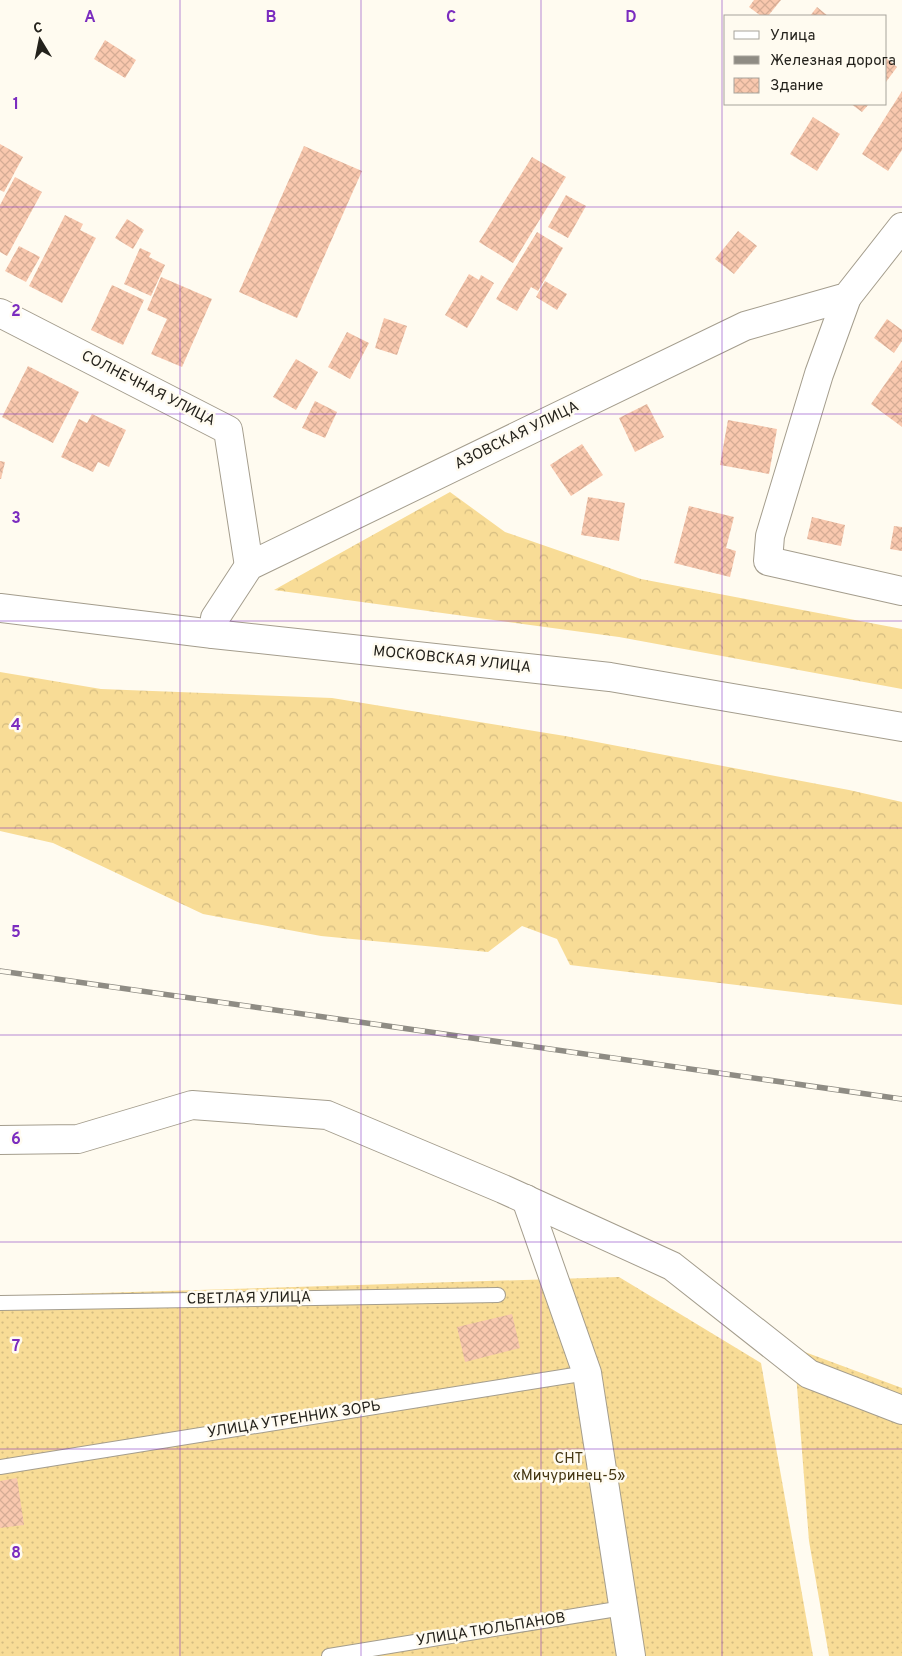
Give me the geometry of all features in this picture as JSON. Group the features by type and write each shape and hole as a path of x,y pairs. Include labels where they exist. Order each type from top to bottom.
{"street":[{"path":"902,227 847,297 819,374 770,536 768,561 902,591"},
{"name":"АЗОВСКАЯ УЛИЦА","path":"249,566 745,326 847,297"},
{"name":"СОЛНЕЧНАЯ УЛИЦА","path":"0,313 228,430 249,566"},
{"path":"214,626 249,566"},
{"name":"МОСКОВСКАЯ УЛИЦА","path":"0,592 214,626 610,677 902,727"},
{"name":"МОСКОВСКАЯ УЛИЦА","path":"0,608 613,660 902,710"},
{"path":"0,1140 78,1140 192,1105 327,1115 526,1199 672,1266 809,1374 902,1410"},
{"path":"526,1199 587,1373 631,1656"}],"lane":[{"name":"СВЕТЛАЯ УЛИЦА","path":"0,1303 498,1295"},
{"name":"УЛИЦА УТРЕННИХ ЗОРЬ","path":"0,1467 587,1373"},
{"name":"УЛИЦА ТЮЛЬПАНОВ","path":"329,1656 623,1608"}],"green space":[{"path":"450,492 505,532 641,579 902,629 902,689 619,637 274,590"},
{"path":"0,672 101,689 332,698 565,736 849,790 902,802 902,1005 570,965 557,939 522,926 488,952 321,936 203,914 53,843 0,831"},
{"name":"СНТ «Мичуринец-5»","path":"619,1277 761,1363 813,1656 0,1656 0,1296"},
{"path":"794,1348 902,1388 902,1656 829,1656 809,1541"}],"building":[{"path":"754,0 781,0 769,15 760,15 749,7"},
{"path":"817,7 827,15 811,15"},
{"path":"105,40 136,60 125,78 94,59"},
{"path":"887,59 897,67 887,81"},
{"path":"902,91 902,150 888,171 862,154"},
{"path":"852,105 868,105 862,112"},
{"path":"813,117 840,134 817,171 790,154"},
{"path":"0,144 23,157 4,192 0,190"},
{"path":"304,146 362,171 297,318 239,292"},
{"path":"532,157 566,177 513,263 479,242"},
{"path":"15,177 42,192 7,256 0,252 0,205"},
{"path":"566,195 586,206 568,238 548,227"},
{"path":"65,215 83,224 80,230 96,238 62,303 29,286"},
{"path":"127,219 144,230 133,249 115,238"},
{"path":"738,231 757,246 734,274 715,259"},
{"path":"537,232 563,248 538,291 531,287 517,311 496,299"},
{"path":"19,246 40,257 26,282 5,271"},
{"path":"140,248 151,253 149,257 165,265 151,296 124,284"},
{"path":"469,274 479,280 481,275 494,283 467,328 445,315"},
{"path":"161,277 212,299 182,367 151,354 167,319 147,310"},
{"path":"545,281 567,294 557,310 536,297"},
{"path":"112,285 144,300 123,345 91,330"},
{"path":"384,318 407,326 397,355 375,348"},
{"path":"887,319 902,330 902,341 894,353 874,338"},
{"path":"347,332 369,343 350,379 328,367"},
{"path":"296,359 318,372 296,410 273,397"},
{"path":"902,360 902,427 871,404"},
{"path":"28,366 79,392 53,443 2,417"},
{"path":"315,401 337,412 325,438 302,428"},
{"path":"647,404 664,437 635,452 619,418"},
{"path":"92,414 126,430 109,467 98,462 93,472 61,457 79,419 87,423"},
{"path":"728,420 777,429 769,474 720,465"},
{"path":"582,444 603,475 571,496 550,465"},
{"path":"0,461 5,462 1,479 0,479"},
{"path":"588,497 625,503 619,541 581,535"},
{"path":"689,506 734,517 726,548 736,551 730,577 674,563"},
{"path":"812,517 845,525 841,546 807,539"},
{"path":"894,526 902,527 902,551 890,549"},
{"path":"512,1314 520,1348 465,1362 457,1327"},
{"path":"17,1478 24,1525 0,1528 0,1481"}],"railway":[{"path":"0,971 902,1099"}]}
